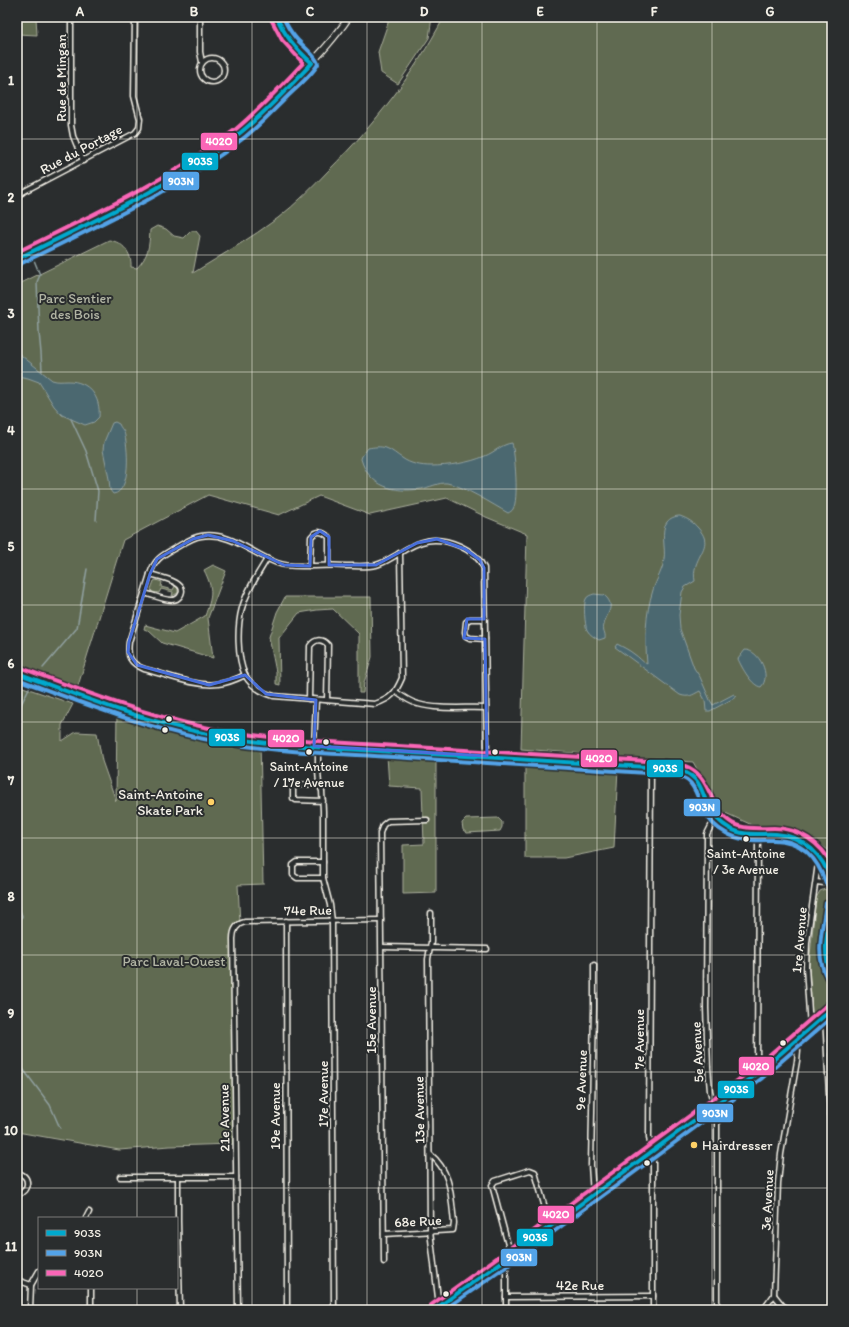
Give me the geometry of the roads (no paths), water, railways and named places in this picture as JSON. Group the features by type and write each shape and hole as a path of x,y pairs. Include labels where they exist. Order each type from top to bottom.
{"street":[{"name":"Rue de Mingan","path":"71,17 71,124 73,136 83,161"},
{"name":"Rue du Portage","path":"17,195 135,133 139,128 140,119 134,96 136,17"},
{"path":"200,17 200,52 202,62 199,69 201,77 208,82 216,81 222,76 224,68 220,61 213,57 209,57 202,62"},
{"path":"277,17 281,29 290,42 312,63"},
{"path":"17,259 160,186 205,159 239,134 278,100 312,63 349,17"},
{"path":"17,184 22,193"},
{"path":"310,566 311,537 320,531 329,537 330,565"},
{"path":"245,675 220,684 209,685 191,682 144,669 137,666 131,659 128,652 129,642 150,574 153,565 166,553 200,536 216,536 246,546 267,558 284,565 368,566 384,562 417,543 437,539 447,541 474,554 480,560 484,568 486,756"},
{"path":"267,558 252,585 242,608 239,633 239,650 245,675 252,684 266,694 274,696 375,704 387,700 396,692 402,678 400,553"},
{"path":"144,593 173,601 178,599 181,594 182,590 180,585 176,582 150,574"},
{"path":"484,619 470,619 466,622 465,632 466,636 470,638 485,639"},
{"path":"309,699 310,646 313,641 318,640 324,641 328,645 327,700"},
{"path":"17,673 117,709 168,725 245,740 269,743 676,769 686,772 698,781 709,807 717,820 728,828 738,832 758,835 777,834 797,838 812,847 826,866 832,883 816,882"},
{"path":"396,692 408,700 418,704 430,706 486,708"},
{"name":"17e Avenue","path":"316,700 316,746 319,784 322,791 322,878 330,905 332,921 334,1310"},
{"name":"7e Avenue","path":"651,767 649,1137 653,1150 653,1310"},
{"path":"319,784 293,786 293,798 296,800 322,801"},
{"name":"15e Avenue","path":"384,1262 380,833 383,825 388,821 427,820"},
{"name":"5e Avenue","path":"717,820 711,826 708,834 706,851 706,1008 708,1067 710,1091 717,1118 717,1310"},
{"path":"757,1074 758,835"},
{"name":"1re Avenue","path":"810,1028 806,967 807,942 819,855"},
{"path":"322,878 297,878 293,875 293,865 297,862 323,862"},
{"path":"832,904 826,952 826,963 832,975"},
{"name":"13e Avenue","path":"431,913 431,942 428,959 430,1231 437,1308"},
{"name":"74e Rue","path":"237,927 242,922 381,920"},
{"name":"19e Avenue","path":"286,922 287,1310"},
{"name":"21e Avenue","path":"237,927 234,930 232,939 238,1310"},
{"path":"382,947 487,949"},
{"name":"9e Avenue","path":"593,1195 591,1165 594,965"},
{"path":"437,1308 506,1260 757,1074 832,1009"},
{"path":"825,1015 832,1154"},
{"name":"3e Avenue","path":"774,1295 778,1183 781,1154 797,1061 798,1050 794,1042"},
{"name":"68e Rue","path":"384,1234 453,1230 454,1223 448,1179 439,1161 430,1154"},
{"path":"511,1256 492,1185 495,1181 530,1170 535,1172 550,1226"},
{"path":"17,1173 25,1176 28,1181 27,1188 24,1192 17,1195"},
{"path":"120,1177 236,1177"},
{"path":"178,1178 180,1310"},
{"path":"86,1217 89,1212"},
{"path":"506,1260 506,1310"},
{"path":"30,1310 31,1284 38,1273"},
{"path":"17,1280 31,1284"},
{"path":"91,1289 92,1310"},
{"path":"763,1310 774,1295 783,1306 791,1310"},
{"name":"42e Rue","path":"506,1297 653,1296"},
{"path":"449,1300 449,1310"}],"water":[{"path":"17,352 52,380 75,382 88,387 96,397 99,417 94,422 85,425 62,415 54,406 39,382 17,376"},
{"path":"115,422 119,424 124,432 127,447 127,467 123,485 119,491 113,494 110,490 103,450 104,442 112,423"},
{"path":"512,443 515,467 516,497 512,511 508,513 470,491 447,483 411,490 392,489 377,482 370,476 361,459 368,448 382,447 390,450 405,460 420,465 458,464 479,458"},
{"path":"680,516 696,526 702,533 705,542 695,567 695,581 685,587 682,592 679,615 680,629 694,668 700,677 713,705 734,694 736,697 710,711 706,711 705,700 700,691 688,696 680,695 615,647 617,644 624,647 647,664 647,618 650,599 663,563 665,525 670,519"},
{"path":"594,594 604,595 610,603 610,610 604,627 605,638 599,640 588,632 585,619 586,599 588,596"},
{"path":"745,650 755,654 762,664 765,677 761,687 751,680 738,659"}],"waterway":[{"path":"34,260 40,275 37,282 42,371"},
{"path":"71,419 86,451 98,491 96,520"},
{"path":"43,668 77,628 87,569"},
{"path":"17,713 30,686"},
{"path":"17,901 22,916 17,932"},
{"path":"17,1061 50,1105 60,1128"}],"place":[{"name":"Saint-Antoine / 17e Avenue","path":"309,752"},
{"name":"Saint-Antoine Skate Park","path":"211,802"},
{"name":"Saint-Antoine / 3e Avenue","path":"746,839"},
{"name":"Hairdresser","path":"694,1145"}],"park label":[{"name":"Parc Sentier des Bois","path":"75,306"},
{"name":"Parc Laval-Ouest","path":"174,961"}]}
